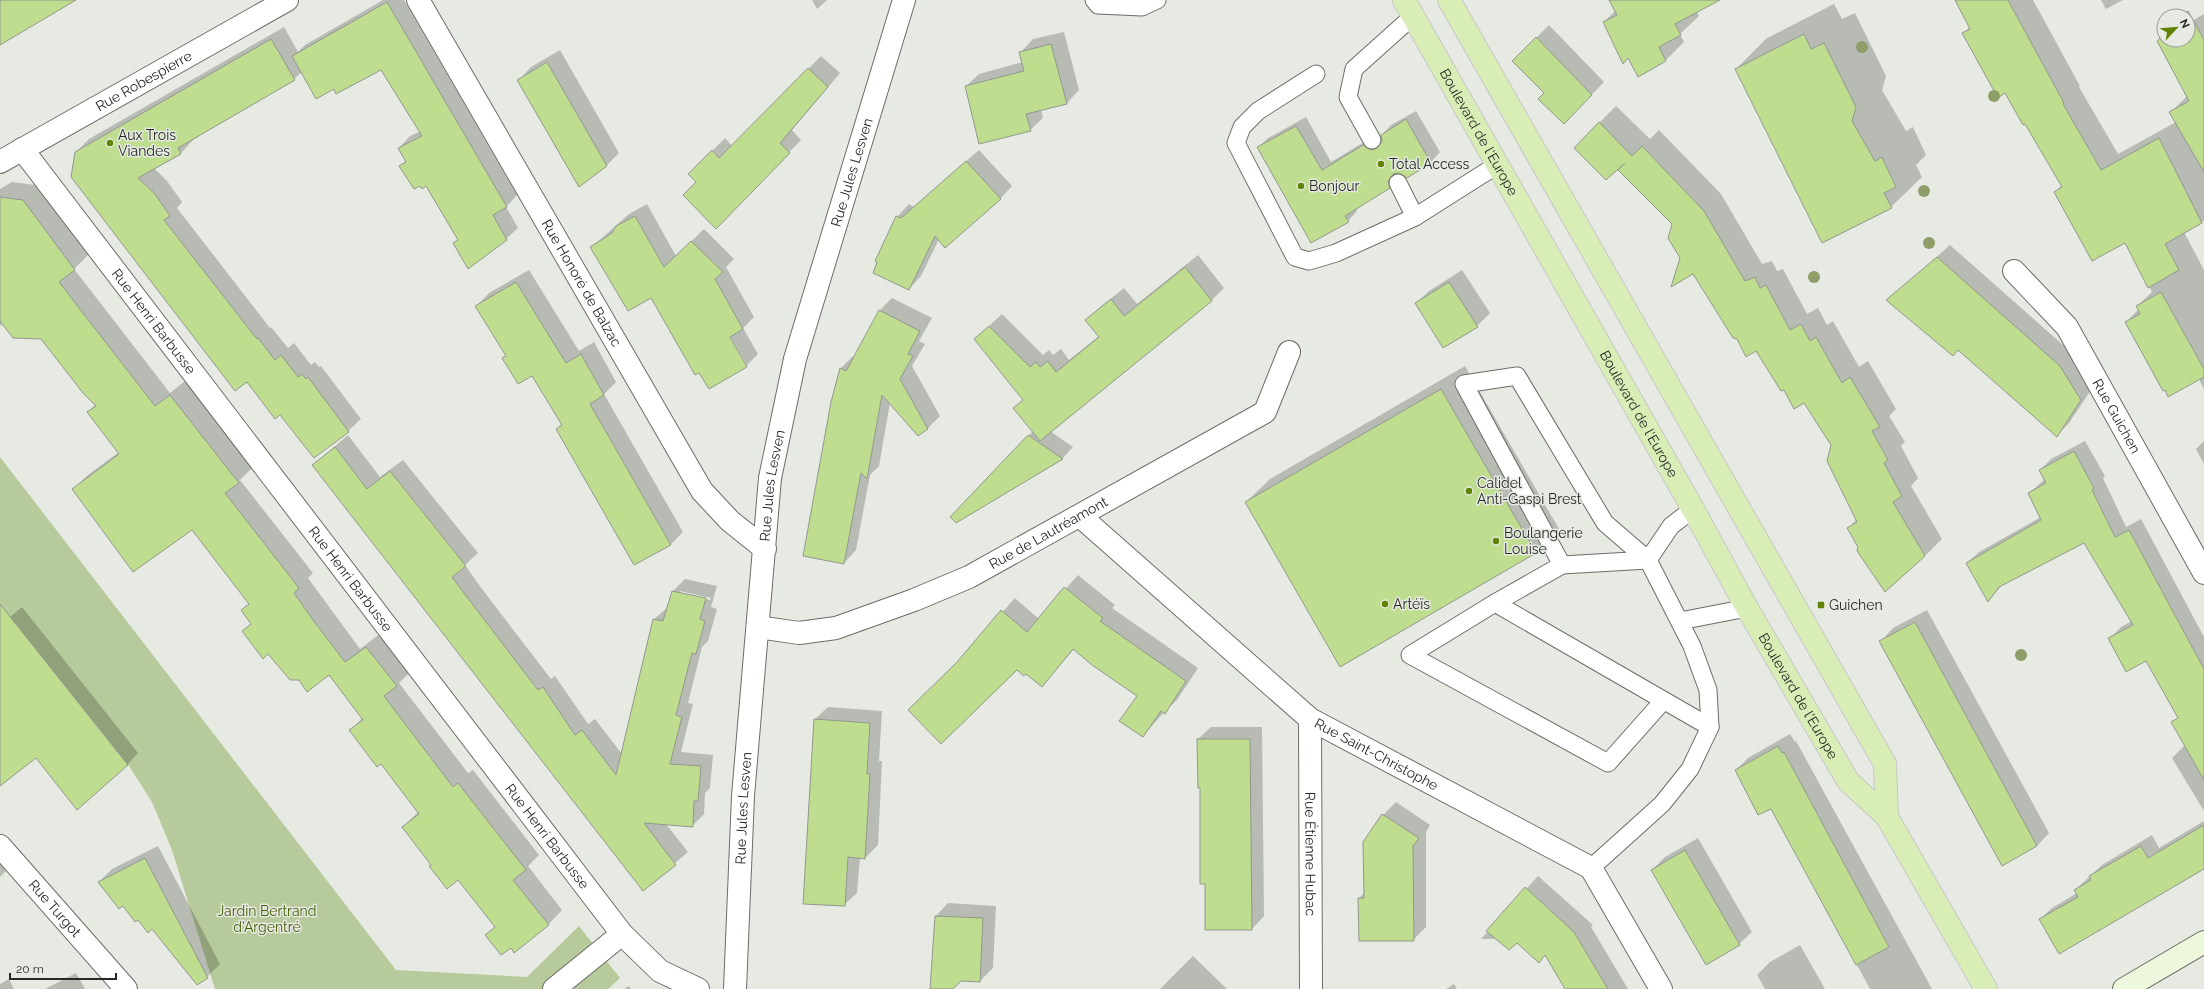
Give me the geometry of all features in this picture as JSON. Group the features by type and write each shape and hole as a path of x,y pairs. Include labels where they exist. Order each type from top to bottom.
{"main road":[{"name":"Boulevard de l'Europe","path":"1455,6 1885,764 1887,816"},
{"name":"Boulevard de l'Europe","path":"1408,8 1693,508 1747,608 1848,781 1887,816 1986,989"},
{"path":"2124,989 2204,942"}],"street":[{"name":"Rue Robespierre","path":"0,162 287,0"},
{"name":"Rue Honoré de Balzac","path":"418,0 702,491 730,521 765,549"},
{"name":"Rue Jules Lesven","path":"734,989 743,796 770,478 795,359 904,0"},
{"name":"Rue Henri Barbusse","path":"22,149 622,934 660,971 698,989"},
{"name":"Rue Guichen","path":"2014,271 2067,327 2204,573"},
{"name":"Rue de Lautréamont","path":"758,627 799,634 836,628 914,600 969,577 1265,412 1290,352"},
{"name":"Rue Saint-Christophe","path":"1080,516 1310,719 1590,868"},
{"name":"Rue Étienne Hubac","path":"1310,719 1310,988"},
{"name":"Rue Turgot","path":"0,846 126,989"},
{"path":"1590,868 1661,989"},
{"path":"554,989 622,934"}],"lane":[{"path":"1094,0 1098,5 1142,7 1157,0"},
{"path":"1372,140 1348,97 1354,69 1408,8"},
{"path":"1316,74 1258,111 1242,127 1236,143 1295,257 1310,261 1336,253 1415,217 1497,165"},
{"path":"1398,184 1415,217"},
{"path":"1562,565 1464,384 1517,376 1605,523 1648,560 1692,646 1708,690 1710,727 1690,769 1662,804 1590,868"},
{"path":"1648,560 1671,526 1693,508"},
{"path":"1648,560 1562,565 1495,603 1410,655 1608,763 1664,702"},
{"path":"1495,603 1664,702 1710,727"},
{"path":"1680,621 1747,608"}],"green space":[{"name":"Jardin Bertrand d'Argentré","path":"0,457 396,970 527,977 579,926 620,978 608,989 215,989 172,850 152,802 129,766 0,607"}],"building":[{"path":"0,0 76,0 0,45"},
{"path":"1609,0 1720,0 1675,24 1681,35 1659,47 1666,61 1638,77 1628,58 1623,64 1603,22 1617,15"},
{"path":"1955,0 2008,0 2064,103 2063,104 2101,170 2159,138 2202,223 2165,244 2179,270 2148,288 2125,243 2092,261 2054,192 2062,187 2025,124 2023,125 2005,93 1998,98 1962,33 1970,29"},
{"path":"387,2 507,207 493,215 507,240 468,269 453,243 458,240 426,186 422,189 420,186 414,189 399,166 406,162 398,148 422,136 381,70 336,94 334,89 316,99 292,56"},
{"path":"2196,26 2204,40 2204,172 2169,112 2189,101 2161,48 2196,48"},
{"path":"1804,34 1811,49 1824,43 1856,107 1852,121 1875,161 1882,157 1896,187 1884,193 1892,208 1822,243 1735,69"},
{"path":"1536,37 1592,95 1564,124 1538,99 1544,93 1512,61"},
{"path":"271,39 295,80 178,148 181,154 138,178 155,194 170,216 164,220 257,339 258,338 275,360 281,355 298,377 302,374 306,379 308,377 349,432 314,458 280,415 275,419 247,382 235,391 71,177 75,152"},
{"path":"1051,44 1067,104 1026,114 1031,131 979,144 965,86 1024,71 1019,52"},
{"path":"547,62 607,166 579,187 517,80"},
{"path":"808,68 828,87 780,143 790,153 716,229 683,195 696,182 688,174 712,150 719,158"},
{"path":"1406,119 1431,163 1407,178 1399,173 1393,174 1388,182 1390,188 1345,216 1349,222 1311,243 1257,147 1296,126 1322,170 1363,145 1371,150 1377,148 1382,141 1381,135"},
{"path":"1599,122 1632,156 1642,146 1704,211 1745,281 1755,277 1760,288 1766,285 1790,330 1801,324 1810,341 1816,337 1842,383 1850,377 1880,427 1872,431 1888,460 1884,463 1902,496 1893,502 1925,556 1885,592 1857,551 1858,547 1847,528 1857,522 1827,461 1831,445 1804,403 1794,409 1784,390 1781,391 1756,351 1746,357 1737,339 1733,338 1693,274 1671,287 1680,258 1668,238 1672,224 1618,170 1625,163 1606,180 1574,148"},
{"path":"966,161 1001,199 945,248 935,236 909,290 873,273 877,262 875,261 896,216 901,218"},
{"path":"0,197 23,200 75,270 59,282 155,406 170,395 239,483 225,493 299,588 294,593 313,620 345,662 366,647 397,686 384,696 453,787 458,783 526,870 513,880 549,925 514,953 511,948 501,955 485,935 495,927 458,880 447,889 402,827 419,814 381,764 377,767 349,730 363,720 329,675 307,692 299,680 290,680 268,654 263,659 242,631 251,624 241,610 249,604 192,530 133,572 72,489 119,454 87,412 96,406 83,393 41,339 13,338 0,321"},
{"path":"635,216 664,267 691,241 723,272 715,279 743,329 730,337 747,367 709,389 699,373 695,375 651,298 628,311 590,247 612,233 616,226"},
{"path":"1937,257 2060,366 2081,400 2057,437 1958,350 1953,356 1886,300"},
{"path":"1185,267 1212,301 1040,441 1013,408 1023,400 974,339 989,326 1030,367 1036,362 1040,367 1048,361 1056,372 1099,337 1085,320 1111,299 1124,316"},
{"path":"516,282 566,363 581,354 604,395 590,404 671,545 634,565 556,429 562,425 532,376 518,384 502,358 506,356 475,306"},
{"path":"1449,282 1478,327 1443,348 1415,303"},
{"path":"2161,292 2204,369 2204,377 2168,397 2165,390 2163,391 2125,322 2140,314 2136,306"},
{"path":"879,310 920,331 908,354 913,356 900,379 928,429 918,436 882,395 867,479 861,473 844,564 803,556 831,402 840,368 846,371"},
{"path":"1441,389 1536,553 1340,667 1245,502"},
{"path":"1028,435 1063,459 956,523 950,517"},
{"path":"335,447 367,489 390,471 466,566 452,577 538,690 543,687 575,735 582,730 616,775 653,619 663,621 672,591 706,598 700,619 705,621 696,654 692,653 676,715 682,717 670,764 701,766 698,801 694,801 693,827 644,823 676,865 643,891 312,465"},
{"path":"2074,451 2094,488 2092,490 2115,537 2129,530 2204,669 2204,780 2171,722 2178,718 2146,661 2126,672 2108,638 2133,625 2084,543 1999,587 1988,602 1966,563 2041,520 2028,493 2046,483 2039,470"},
{"path":"1064,587 1103,618 1100,621 1186,681 1165,714 1161,711 1143,737 1119,721 1137,696 1092,665 1073,649 1042,687 1026,674 1024,676 1017,670 941,744 908,710 957,662 1001,610 1027,632"},
{"path":"0,604 128,765 77,810 36,758 0,786"},
{"path":"1915,622 2037,846 2002,866 1879,641"},
{"path":"814,719 870,723 867,774 870,774 865,859 848,857 845,906 803,904"},
{"path":"1197,739 1250,739 1252,930 1205,930 1205,884 1200,884 1200,788 1198,788"},
{"path":"1778,746 1782,753 1784,752 1889,947 1856,965 1771,809 1758,815 1735,770"},
{"path":"1382,814 1419,838 1413,846 1414,941 1359,941 1358,898 1364,898 1363,842"},
{"path":"2204,825 2204,869 2059,954 2039,919 2078,897 2074,890 2091,880 2089,876 2141,846 2148,858"},
{"path":"1685,850 1740,945 1706,965 1651,870"},
{"path":"145,858 208,978 197,985 152,929 148,933 138,920 135,922 123,906 119,909 98,882"},
{"path":"1525,887 1574,932 1608,989 1565,989 1545,955 1539,963 1517,943 1509,950 1486,931"},
{"path":"935,916 983,918 980,982 961,981 953,989 930,989"}],"place":[{"name":"Aux Trois Viandes","path":"110,143"},
{"name":"Total Access","path":"1381,164"},
{"name":"Bonjour","path":"1301,186"},
{"name":"Calidel Anti-Gaspi Brest","path":"1469,491"},
{"name":"Boulangerie Louise","path":"1496,541"},
{"name":"Artéïs","path":"1385,604"},
{"name":"Guichen","path":"1821,605"}]}
